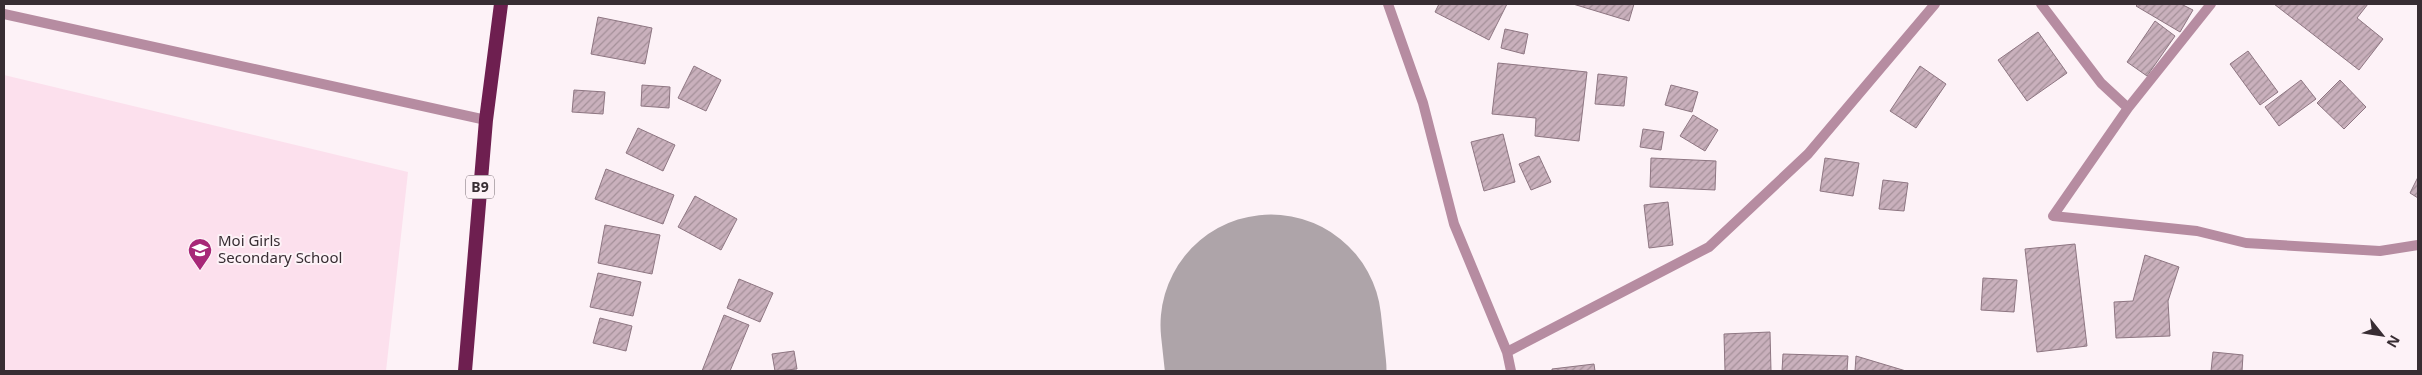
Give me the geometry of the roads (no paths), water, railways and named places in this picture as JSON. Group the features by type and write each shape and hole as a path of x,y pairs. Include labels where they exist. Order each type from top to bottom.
{"highway":[{"name":"B9","path":"464,371 486,120 501,4"}],"street":[{"path":"1388,4 1423,103 1454,224 1507,352 1511,371"},
{"path":"1507,352 1710,247 1808,154 1935,4"},
{"path":"2041,4 2101,83 2128,108"},
{"path":"2212,4 2128,108 2053,216 2197,231 2246,243 2380,251 2418,245"},
{"path":"4,14 486,120"}],"place":[{"name":"Moi Girls Secondary School","path":"200,271"}]}
